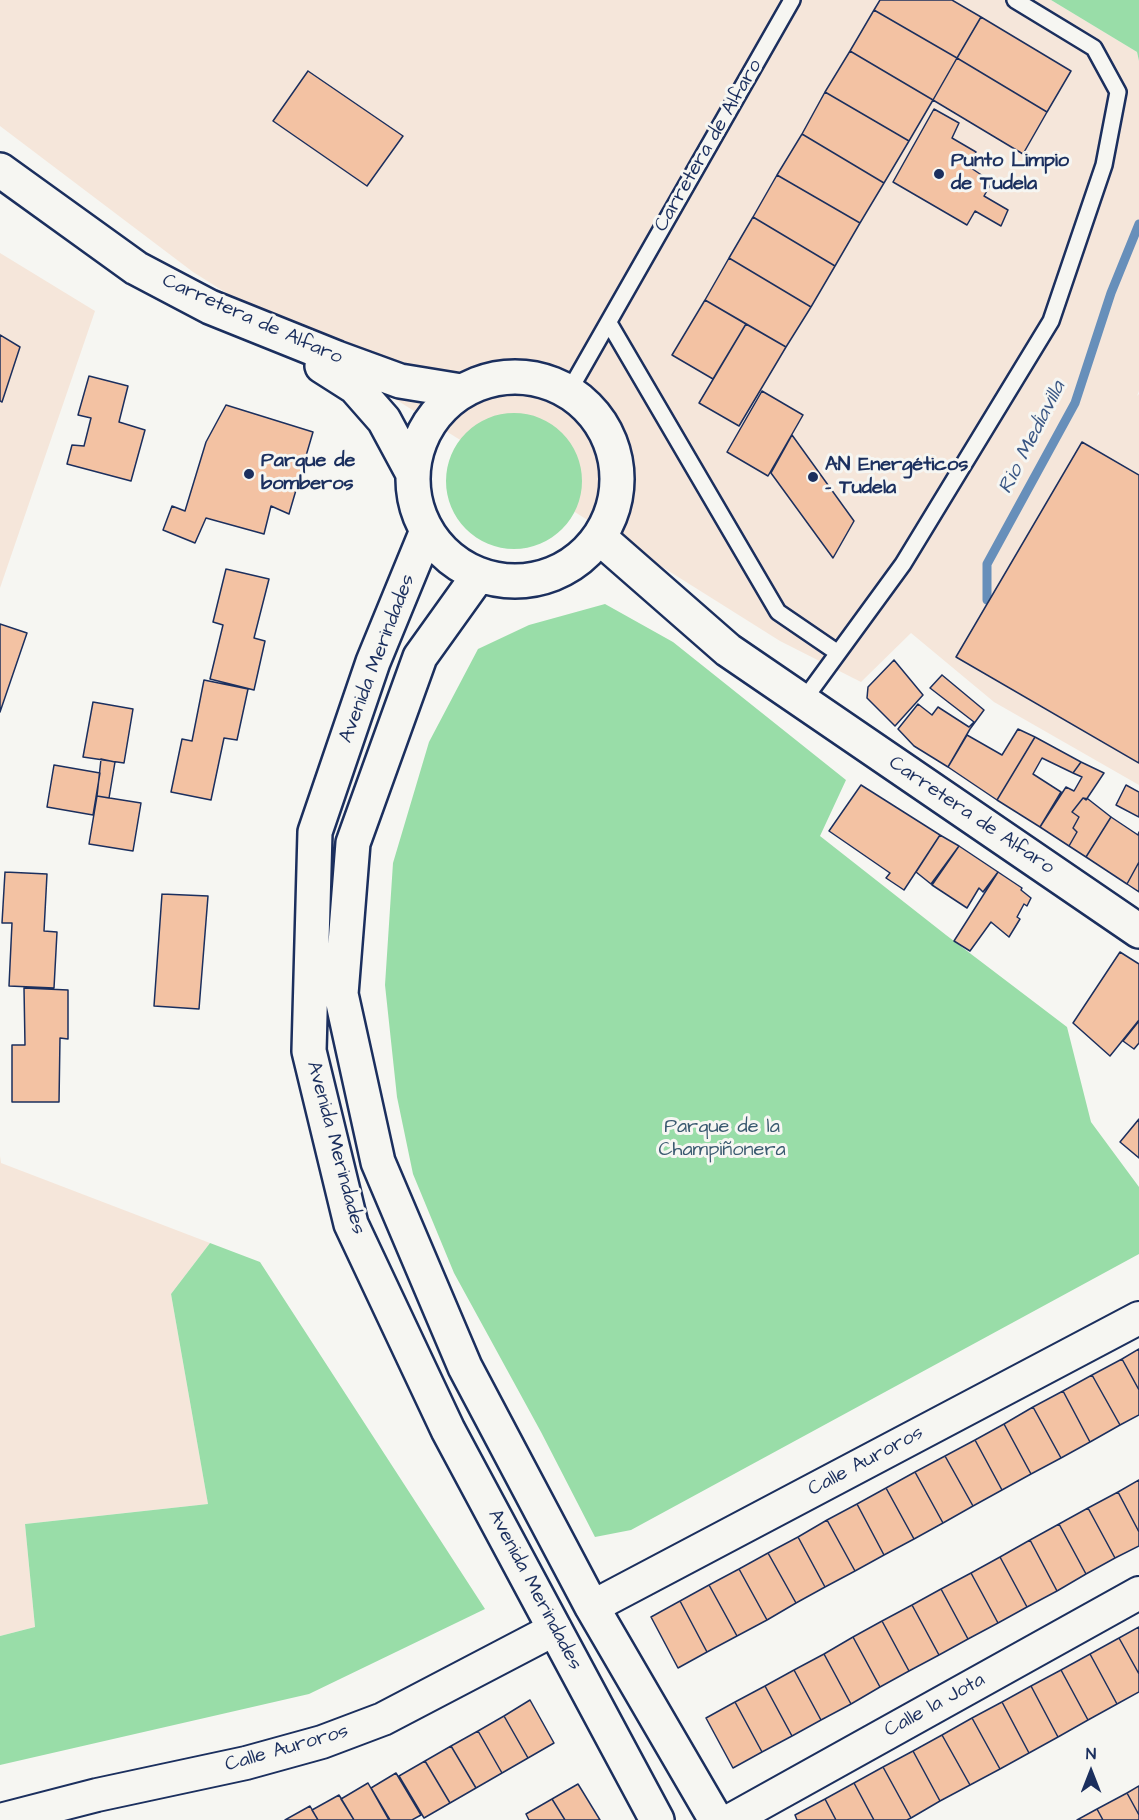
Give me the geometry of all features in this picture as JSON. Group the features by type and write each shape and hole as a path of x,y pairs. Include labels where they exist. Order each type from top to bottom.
{"main road":[{"name":"Carretera de Alfaro","path":"0,170 136,268 210,307 400,381 461,391"},
{"name":"Carretera de Alfaro","path":"0,188 116,277 279,350 318,364 355,387 384,420 412,472"},
{"path":"523,377 554,384 568,393 585,404 607,433 618,468 615,504 600,538 579,560 552,576 515,582 478,576 449,559 426,533 417,514 412,493 412,472 419,440 436,413 461,391 491,379 523,377"},
{"name":"Avenida Merindades","path":"426,533 373,662 315,832 309,1051 351,1224 448,1430 657,1820"},
{"name":"Carretera de Alfaro","path":"600,538 728,650 1139,931"},
{"name":"Avenida Merindades","path":"478,576 420,657 353,843 341,994 378,1162 465,1367 592,1607 716,1820"}],"street":[{"name":"Calle Auroros","path":"592,1607 1139,1318"},
{"name":"Calle la Jota","path":"731,1820 1139,1593"},
{"name":"Calle Auroros","path":"0,1820 97,1795 246,1763 322,1742 383,1719 555,1629"}],"lane":[{"name":"Carretera de Alfaro","path":"568,393 792,0"},
{"path":"803,701 903,564 1051,321 1104,165 1118,92 1094,48 1015,0"},
{"path":"609,323 778,612 838,653"}],"shaded area":[{"path":"0,0 1051,0 1137,52 1139,61 1139,391 1137,396 1139,394 1139,785 994,702 911,633 861,682 780,641 193,272 0,126"},
{"path":"0,253 95,311 0,588"},
{"path":"0,1156 1,1163 210,1243 171,1294 208,1504 25,1524 35,1627 0,1636"}],"green space":[{"path":"1051,0 1139,0 1139,61 1137,52"},
{"path":"514,413 540,418 562,433 577,455 582,481 577,507 562,529 540,544 514,549 488,544 466,529 451,507 446,481 451,455 466,433 488,418"},
{"name":"Parque de la Champiñonera","path":"605,604 673,642 846,780 820,836 1067,1027 1091,1122 1139,1187 1139,1254 631,1530 595,1537 541,1432 454,1273 413,1174 397,1097 385,985 393,863 429,742 478,649 529,625"},
{"path":"210,1243 260,1262 485,1609 309,1694 0,1765 0,1636 35,1627 25,1524 208,1504 171,1294"}],"building":[{"path":"880,0 952,0 981,17 957,58 874,10"},
{"path":"874,10 957,58 933,100 850,51"},
{"path":"981,17 1071,71 1047,112 957,58"},
{"path":"850,51 933,100 909,141 825,92"},
{"path":"957,58 1047,112 1023,154 933,100"},
{"path":"308,71 403,136 367,186 273,121"},
{"path":"825,92 909,141 884,183 802,134"},
{"name":"Punto Limpio de Tudela","path":"934,109 959,123 952,138 976,152 968,166 992,182 984,196 1008,210 1001,226 975,211 967,225 893,182"},
{"path":"802,134 884,183 860,223 777,175"},
{"path":"777,175 860,223 835,266 753,217"},
{"path":"753,217 835,266 811,307 729,258"},
{"path":"729,258 811,307 786,347 705,300"},
{"path":"705,300 746,324 713,379 672,355"},
{"path":"746,324 786,347 739,426 699,403"},
{"path":"0,335 20,347 2,402 0,401"},
{"path":"89,376 128,386 119,422 145,430 131,481 67,464 72,445 84,446 91,418 78,415"},
{"path":"762,391 803,415 768,476 727,452"},
{"name":"Parque de bomberos","path":"226,405 313,432 289,514 271,506 264,534 206,518 195,543 163,530 172,506 185,511 206,442"},
{"path":"792,435 854,521 833,558 771,473"},
{"path":"1082,442 1139,475 1139,763 956,657"},
{"path":"226,569 269,579 254,638 265,641 254,690 210,679 223,625 213,622"},
{"path":"0,624 27,633 0,712"},
{"path":"894,660 923,695 895,726 867,698 868,687"},
{"path":"942,675 984,710 948,767 914,746 898,729 918,704 932,715 938,707 969,727 974,722 930,688"},
{"path":"204,680 248,689 237,740 224,738 211,800 171,792 182,739 192,741"},
{"path":"93,702 133,709 124,763 83,757"},
{"path":"1018,729 1035,737 997,800 948,767 967,735 1002,755"},
{"path":"1035,737 1081,762 1073,773 1042,758 1033,774 1061,792 1040,827 997,800"},
{"path":"101,759 115,762 109,798 97,796"},
{"path":"1081,762 1104,773 1086,800 1083,798 1072,812 1079,817 1073,828 1077,832 1069,846 1040,827 1066,787 1074,791 1082,777 1073,773"},
{"path":"54,765 100,773 93,815 47,807"},
{"path":"861,785 940,835 904,890 886,878 890,873 829,831"},
{"path":"1126,785 1139,792 1139,817 1116,805"},
{"path":"97,796 141,803 133,851 89,844"},
{"path":"1083,798 1088,799 1111,817 1086,857 1069,846 1077,832 1073,828 1079,817 1072,812"},
{"path":"1111,817 1138,835 1139,832 1139,862 1127,884 1086,857"},
{"path":"940,835 959,846 931,884 916,872"},
{"path":"959,846 998,872 983,892 979,888 967,908 932,885"},
{"path":"1139,862 1139,892 1127,884"},
{"path":"5,872 47,874 44,931 57,932 54,988 9,986 12,923 2,923"},
{"path":"998,872 1022,888 1021,890 1031,898 1027,906 1024,904 1017,917 1020,919 1009,937 991,922 970,951 954,941"},
{"path":"162,894 208,896 199,1009 154,1006"},
{"path":"1120,952 1139,964 1139,1020 1110,1056 1073,1023"},
{"path":"24,988 68,990 68,1039 60,1038 59,1102 12,1102 12,1045 25,1045"},
{"path":"1139,1021 1139,1043 1134,1049 1123,1041"},
{"path":"1139,1119 1139,1158 1120,1142"},
{"path":"1139,1349 1139,1390 1122,1359"},
{"path":"1122,1359 1139,1390 1139,1415 1120,1425 1092,1375"},
{"path":"1092,1375 1120,1425 1090,1442 1063,1391"},
{"path":"1063,1391 1090,1442 1061,1458 1033,1407"},
{"path":"1033,1407 1061,1458 1031,1474 1004,1424"},
{"path":"1004,1424 1031,1474 1002,1490 975,1440"},
{"path":"975,1440 1002,1490 973,1506 945,1456"},
{"path":"945,1456 973,1506 943,1523 915,1472"},
{"path":"915,1472 943,1523 914,1539 886,1488"},
{"path":"1139,1480 1139,1532 1118,1492"},
{"path":"886,1488 914,1539 884,1555 857,1504"},
{"path":"1118,1492 1139,1532 1139,1546 1115,1558 1088,1508"},
{"path":"857,1504 884,1555 855,1571 827,1520"},
{"path":"1088,1508 1115,1558 1086,1574 1059,1524"},
{"path":"827,1520 855,1571 825,1587 798,1537"},
{"path":"1059,1524 1086,1574 1057,1591 1030,1540"},
{"path":"798,1537 825,1587 796,1603 768,1553"},
{"path":"1030,1540 1057,1591 1027,1607 1000,1557"},
{"path":"768,1553 796,1603 767,1620 739,1569"},
{"path":"1000,1557 1027,1607 998,1623 971,1573"},
{"path":"739,1569 767,1620 737,1636 709,1585"},
{"path":"971,1573 998,1623 968,1639 941,1589"},
{"path":"709,1585 737,1636 707,1652 680,1601"},
{"path":"941,1589 968,1639 939,1655 912,1605"},
{"path":"680,1601 707,1652 678,1668 651,1617"},
{"path":"912,1605 939,1655 909,1671 882,1621"},
{"path":"882,1621 909,1671 880,1687 853,1637"},
{"path":"1139,1627 1139,1674 1119,1638"},
{"path":"853,1637 880,1687 851,1704 824,1654"},
{"path":"1119,1638 1139,1674 1139,1692 1117,1704 1090,1654"},
{"path":"824,1654 851,1704 821,1720 794,1670"},
{"path":"1090,1654 1117,1704 1088,1720 1061,1670"},
{"path":"794,1670 821,1720 792,1736 765,1686"},
{"path":"1061,1670 1088,1720 1058,1737 1031,1686"},
{"path":"765,1686 792,1736 762,1752 735,1702"},
{"path":"1031,1686 1058,1737 1029,1753 1002,1702"},
{"path":"530,1700 554,1743 528,1758 504,1716"},
{"path":"735,1702 762,1752 733,1768 706,1718"},
{"path":"1002,1702 1029,1753 1000,1769 972,1718"},
{"path":"504,1716 528,1758 502,1773 478,1731"},
{"path":"972,1718 1000,1769 970,1785 942,1735"},
{"path":"478,1731 502,1773 476,1788 451,1746"},
{"path":"942,1735 970,1785 940,1801 913,1751"},
{"path":"451,1746 476,1788 450,1803 425,1761"},
{"path":"913,1751 940,1801 911,1818 883,1767"},
{"path":"425,1761 450,1803 424,1818 399,1776"},
{"path":"883,1767 911,1818 907,1820 874,1820 854,1783"},
{"path":"396,1773 421,1815 412,1820 390,1820 371,1788"},
{"path":"368,1783 389,1820 354,1820 341,1799"},
{"path":"854,1783 874,1820 836,1820 825,1799"},
{"path":"578,1784 600,1820 565,1820 552,1799"},
{"path":"1139,1786 1139,1815 1127,1793"},
{"path":"1127,1793 1139,1815 1139,1820 1103,1820 1097,1809"},
{"path":"339,1795 354,1820 318,1820 312,1810"},
{"path":"552,1799 565,1820 529,1820 526,1814"},
{"path":"825,1799 836,1820 797,1820 795,1815"},
{"path":"310,1806 318,1820 285,1820"},
{"path":"1097,1809 1103,1820 1077,1820"}],"waterway":[{"name":"Rio Mediavilla","path":"987,600 987,564 1075,403 1111,293 1139,224"}],"place":[{"name":"Punto Limpio de Tudela","path":"939,174"},
{"name":"Parque de bomberos","path":"249,474"},
{"name":"AN Energéticos - Tudela","path":"813,477"}]}
